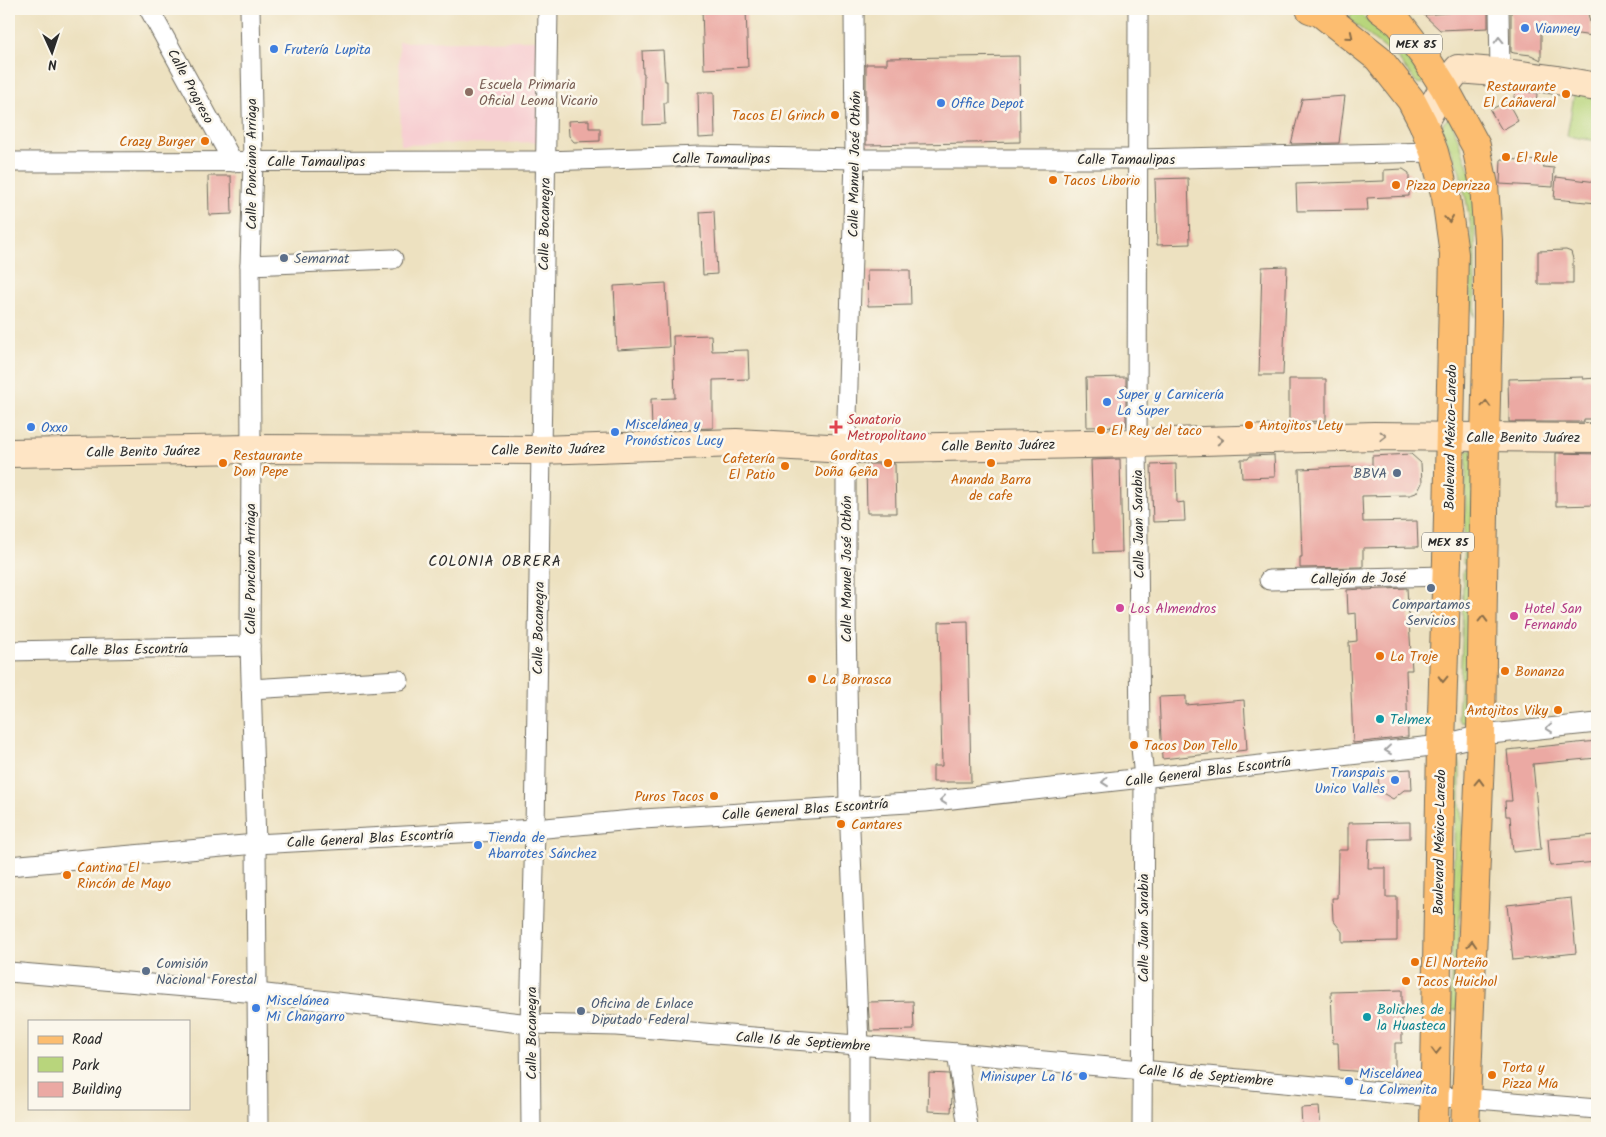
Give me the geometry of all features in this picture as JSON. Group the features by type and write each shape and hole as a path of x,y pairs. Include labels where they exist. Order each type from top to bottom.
{"main road":[{"name":"MEX 85","path":"1380,9 1399,23 1426,57 1444,87 1476,146 1484,185 1488,240 1488,309 1481,735 1465,1128"},
{"name":"Boulevard México-Laredo","path":"1322,10 1378,58 1411,100 1423,123 1434,152 1446,196 1454,254 1447,576 1440,745 1434,1128"}],"street":[{"name":"Calle Progreso","path":"150,9 233,162"},
{"name":"Calle Ponciano Arriaga","path":"250,9 253,161 250,264 252,449 250,646 256,844 258,1128"},
{"name":"Calle Bocanegra","path":"531,1128 530,1024 535,829 548,9"},
{"name":"Calle Manuel José Othón","path":"854,9 856,159 846,449 850,806 859,1046 859,1128"},
{"name":"Calle Juan Sarabia","path":"1138,9 1137,443 1140,737 1144,778 1142,1128"},
{"path":"1499,9 1500,72"},
{"path":"1423,123 1444,87 1458,69 1550,78 1597,87"},
{"name":"Calle Tamaulipas","path":"9,162 545,161 701,156 856,159 1138,159 1434,152"},
{"path":"250,264 393,259"},
{"name":"Calle Benito Juárez","path":"9,453 252,449 541,450 736,443 846,449 1374,436 1597,438"},
{"name":"Callejón de José","path":"1269,580 1447,576"},
{"name":"Calle Blas Escontría","path":"9,652 250,646"},
{"path":"251,689 400,680"},
{"name":"Calle General Blas Escontría","path":"9,866 256,844 535,829 643,820 925,802 1440,745 1481,735 1597,724"},
{"name":"Calle 16 de Septiembre","path":"9,972 257,993 530,1024 616,1026 957,1053 1597,1109"},
{"path":"957,1053 968,1128"}],"shaded area":[{"name":"Escuela Primaria Oficial Leona Vicario","path":"537,40 539,142 401,145 399,42"}],"green space":[{"path":"1351,13 1359,13 1386,35 1423,80 1422,84 1417,83 1398,59 1350,20"},
{"path":"1575,90 1597,94 1597,141 1567,136"},
{"path":"1450,117 1470,172 1475,197 1475,317 1470,305 1471,228 1466,199 1459,169 1442,131 1443,123"},
{"path":"1473,449 1472,564 1463,564 1467,450"},
{"path":"1463,570 1471,570 1468,721 1465,723 1458,719"},
{"path":"1456,760 1459,760 1460,764 1460,805 1463,822 1457,1010 1450,1011"}],"building":[{"path":"702,9 746,9 748,67 704,69"},
{"path":"1488,9 1488,28 1440,30 1424,15"},
{"path":"1511,9 1587,9 1593,36 1541,29 1541,60 1531,55 1514,53 1511,52"},
{"path":"663,50 665,81 667,81 667,103 664,103 665,124 643,125 644,73 642,51"},
{"name":"Office Depot","path":"1019,56 1020,142 866,145 866,64 887,64 887,58"},
{"path":"1515,90 1537,93 1536,107 1513,104"},
{"path":"698,92 714,92 715,137 699,138"},
{"path":"1345,96 1339,143 1291,144 1302,99"},
{"path":"1507,101 1518,121 1502,130 1490,110"},
{"path":"589,120 589,128 600,128 600,141 574,142 569,136 568,121"},
{"path":"1501,159 1544,161 1543,167 1554,168 1553,187 1500,184"},
{"path":"1403,169 1409,173 1409,196 1367,198 1368,210 1297,211 1296,184 1384,181 1384,170"},
{"path":"208,176 231,176 232,214 209,215"},
{"path":"1556,177 1597,182 1597,203 1554,199"},
{"path":"1188,178 1190,244 1157,245 1155,179"},
{"path":"714,211 717,274 703,275 700,212"},
{"path":"1566,250 1571,252 1573,259 1573,284 1538,284 1538,251"},
{"path":"1287,266 1283,375 1259,375 1262,267"},
{"path":"867,270 910,270 911,305 868,306"},
{"path":"666,283 669,347 617,350 614,286"},
{"path":"711,335 712,351 748,350 749,379 713,380 713,428 652,430 651,399 675,398 673,336"},
{"name":"Super y Carnicería La Super","path":"1126,377 1126,426 1087,427 1086,378"},
{"path":"1583,377 1583,379 1597,378 1597,419 1584,419 1584,422 1509,422 1508,379"},
{"path":"1289,379 1326,379 1326,421 1289,422"},
{"path":"1556,453 1597,454 1597,505 1556,506"},
{"path":"1411,454 1421,463 1422,483 1419,489 1416,493 1410,495 1362,496 1363,522 1417,521 1418,547 1363,548 1363,567 1300,568 1300,557 1302,557 1299,469 1372,466 1372,456"},
{"path":"1274,455 1275,477 1242,478 1241,459 1248,459 1250,456"},
{"path":"1120,459 1122,552 1094,553 1091,460"},
{"path":"866,464 895,464 896,513 867,513"},
{"path":"1176,464 1177,503 1184,502 1185,521 1153,522 1151,465"},
{"path":"1407,588 1412,670 1406,670 1408,737 1353,743 1349,642 1357,641 1356,613 1348,614 1347,590"},
{"path":"968,621 971,782 933,782 933,766 942,766 939,622"},
{"path":"1186,696 1186,705 1244,700 1247,750 1162,759 1159,697"},
{"path":"1597,741 1597,758 1533,764 1541,849 1513,852 1510,816 1506,816 1505,801 1512,801 1507,750"},
{"name":"Transpais Unico Valles","path":"1411,769 1412,790 1404,790 1393,799 1379,791 1378,771"},
{"path":"1410,822 1410,838 1369,839 1368,868 1386,868 1386,897 1397,897 1397,941 1342,942 1342,932 1333,920 1332,898 1337,898 1338,850 1348,850 1348,823"},
{"path":"1597,835 1597,862 1550,866 1548,839"},
{"path":"1571,898 1576,953 1513,960 1507,905"},
{"name":"Boliches de la Huasteca","path":"1402,990 1402,1043 1395,1043 1395,1074 1339,1070 1338,1043 1333,1043 1331,992"},
{"path":"913,1001 914,1030 870,1031 868,1002"},
{"path":"929,1073 949,1074 952,1096 951,1112 928,1111"},
{"path":"1319,1107 1321,1128 1302,1128 1301,1108"}],"place":[{"name":"Vianney","path":"1525,28"},
{"name":"Frutería Lupita","path":"274,49"},
{"name":"Escuela Primaria Oficial Leona Vicario","path":"469,92"},
{"name":"Restaurante El Cañaveral","path":"1566,94"},
{"name":"Office Depot","path":"941,103"},
{"name":"Tacos El Grinch","path":"835,115"},
{"name":"Crazy Burger","path":"205,141"},
{"name":"El Rule","path":"1506,157"},
{"name":"Tacos Liborio","path":"1053,180"},
{"name":"Pizza Deprizza","path":"1396,185"},
{"name":"Semarnat","path":"284,258"},
{"name":"Super y Carnicería La Super","path":"1107,402"},
{"name":"Antojitos Lety","path":"1249,425"},
{"name":"Oxxo","path":"31,427"},
{"name":"Sanatorio Metropolitano","path":"836,427"},
{"name":"El Rey del taco","path":"1101,430"},
{"name":"Miscelánea y Pronósticos Lucy","path":"615,432"},
{"name":"Restaurante Don Pepe","path":"223,463"},
{"name":"Gorditas Doña Geña","path":"888,463"},
{"name":"Ananda Barra de cafe","path":"991,463"},
{"name":"Cafetería El Patio","path":"785,466"},
{"name":"BBVA","path":"1397,473"},
{"name":"Compartamos Servicios","path":"1431,588"},
{"name":"Los Almendros","path":"1120,608"},
{"name":"Hotel San Fernando","path":"1514,616"},
{"name":"La Troje","path":"1380,656"},
{"name":"Bonanza","path":"1505,671"},
{"name":"La Borrasca","path":"812,679"},
{"name":"Antojitos Viky","path":"1558,710"},
{"name":"Telmex","path":"1380,719"},
{"name":"Tacos Don Tello","path":"1134,745"},
{"name":"Transpais Unico Valles","path":"1395,780"},
{"name":"Puros Tacos","path":"714,796"},
{"name":"Cantares","path":"841,824"},
{"name":"Tienda de Abarrotes Sánchez","path":"478,845"},
{"name":"Cantina El Rincón de Mayo","path":"67,875"},
{"name":"El Norteño","path":"1415,962"},
{"name":"Comisión Nacional Forestal","path":"146,971"},
{"name":"Tacos Huichol","path":"1406,981"},
{"name":"Miscelánea Mi Changarro","path":"256,1008"},
{"name":"Oficina de Enlace Diputado Federal","path":"581,1011"},
{"name":"Boliches de la Huasteca","path":"1367,1017"},
{"name":"Torta y Pizza Mía","path":"1492,1075"},
{"name":"Minisuper La 16","path":"1083,1076"},
{"name":"Miscelánea La Colmenita","path":"1349,1081"}],"district":[{"name":"COLONIA OBRERA","path":"495,561"}]}
